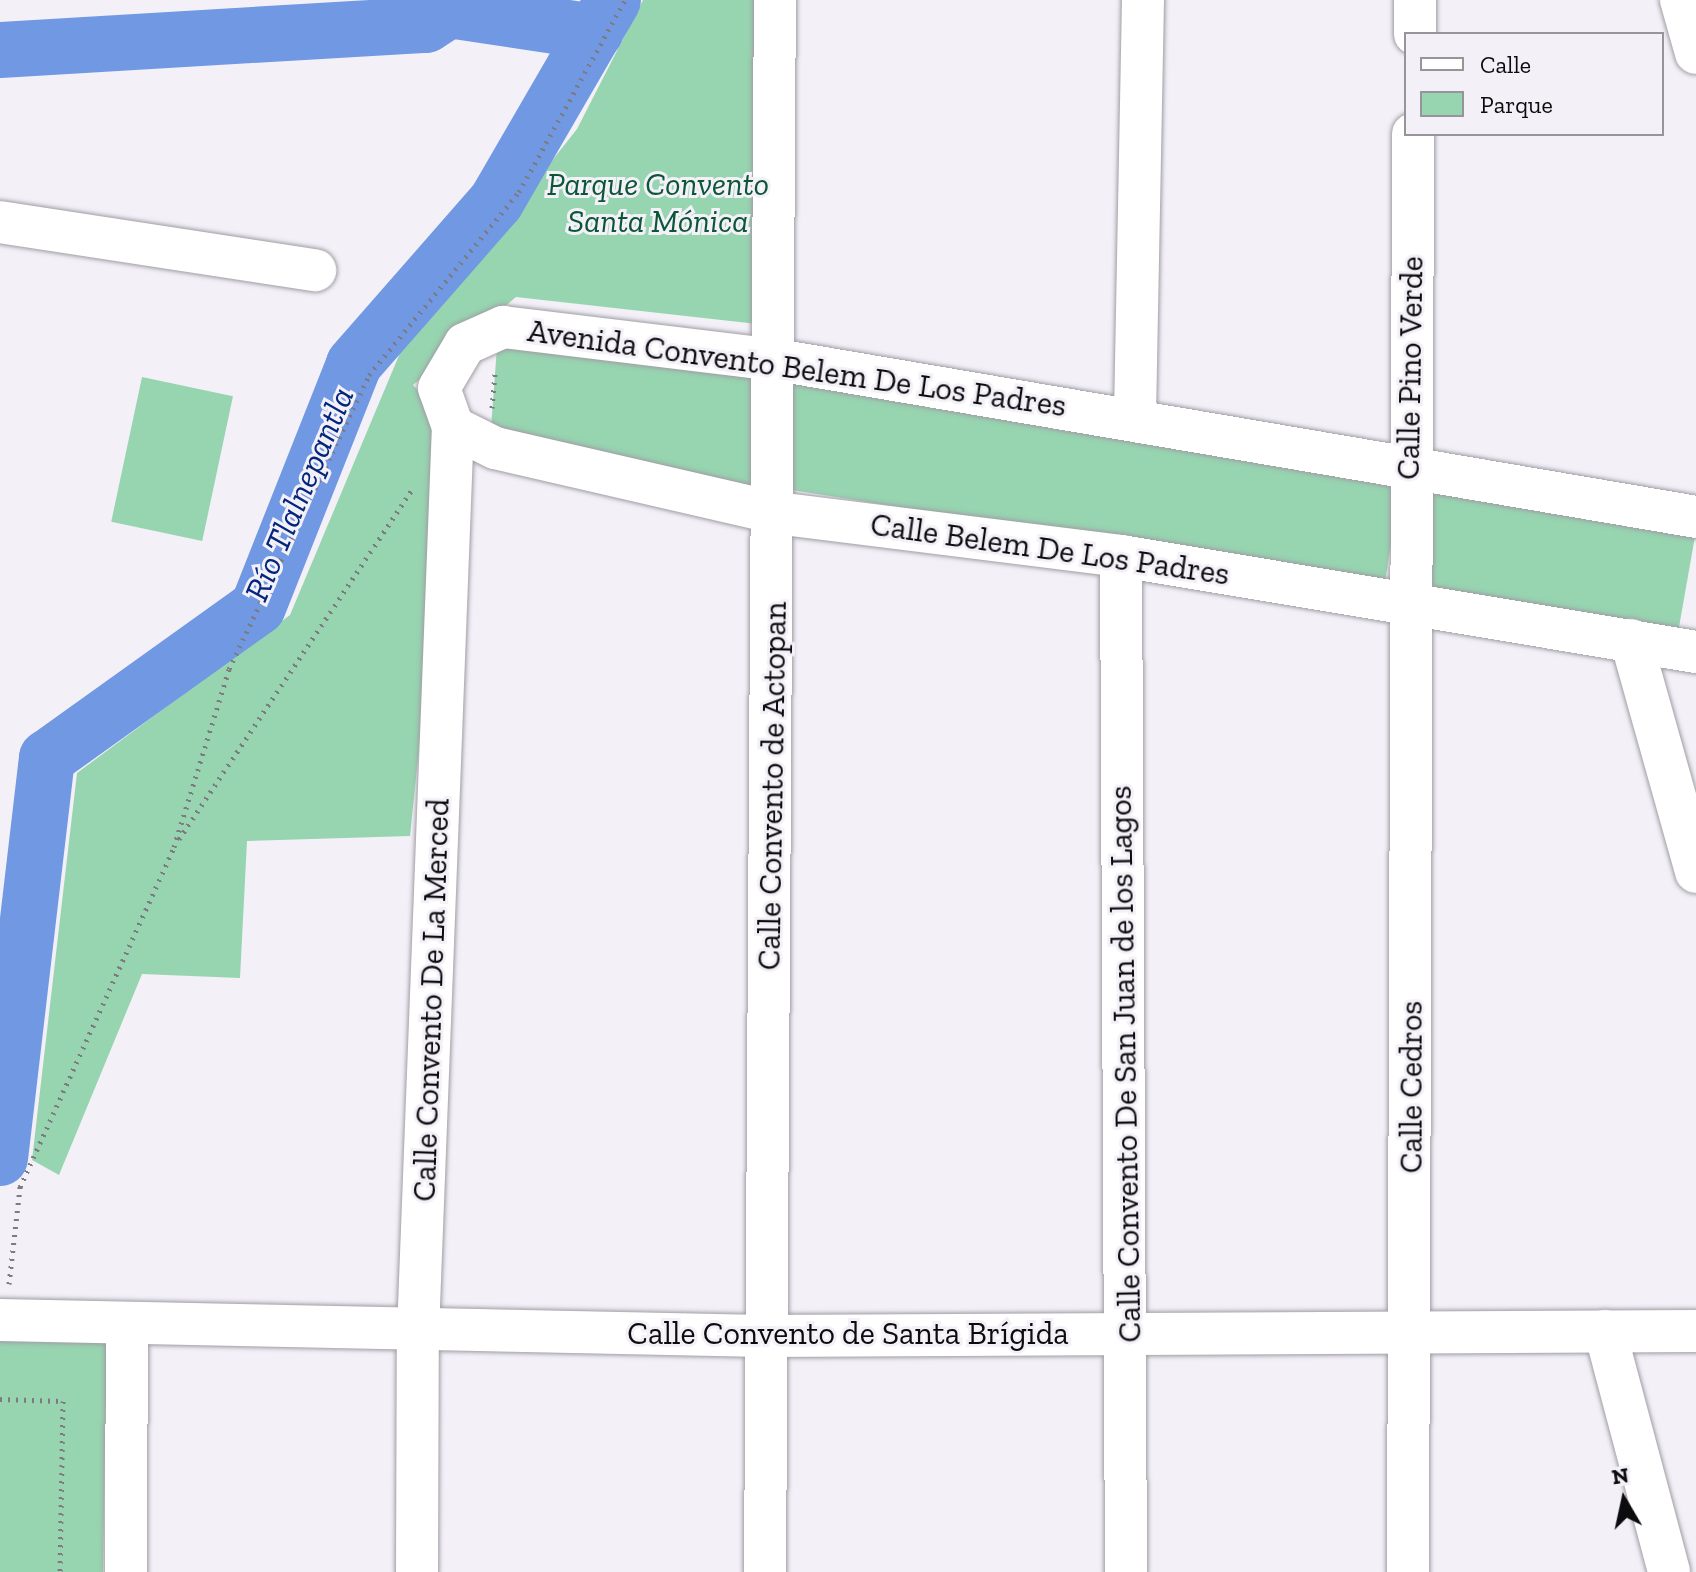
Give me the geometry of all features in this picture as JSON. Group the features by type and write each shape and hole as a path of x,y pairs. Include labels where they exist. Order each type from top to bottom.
{"street":[{"name":"Calle Convento de Actopan","path":"765,1572 764,1336 777,360 775,0"},
{"path":"1143,0 1135,416 1696,517"},
{"path":"1415,0 1415,32"},
{"path":"1681,0 1696,53"},
{"name":"Calle Pino Verde","path":"1409,601 1413,136"},
{"path":"0,222 315,270"},
{"name":"Avenida Convento Belem De Los Padres","path":"453,427 439,388 465,344 503,327 777,360 1135,416"},
{"name":"Calle Belem De Los Padres","path":"453,427 495,448 776,513 1121,556 1409,601 1696,652"},
{"name":"Calle Convento De La Merced","path":"417,1572 418,1332 453,427"},
{"name":"Calle Convento De San Juan de los Lagos","path":"1121,556 1128,1330 1126,1572"},
{"name":"Calle Cedros","path":"1408,1572 1412,1332 1409,601"},
{"path":"1631,640 1696,872"},
{"name":"Calle Convento de Santa Brígida","path":"2,1321 127,1328 764,1336 1128,1330 1696,1331"},
{"path":"126,1572 127,1328"},
{"path":"1605,1331 1669,1572"}],"path":[{"path":"2,1321 20,1187 174,847 229,669 369,375 519,192 625,0"},
{"path":"492,414 496,361"},
{"path":"174,847 418,480"},
{"path":"0,1399 63,1401 60,1572"}],"green space":[{"name":"Parque Convento Santa Mónica","path":"643,0 767,0 766,325 516,297 413,385 452,428 410,836 247,841 240,978 142,974 59,1175 32,1160 77,773 290,615 400,353 577,129"},
{"path":"497,347 759,372 759,492 491,428"},
{"path":"794,376 1402,472 1385,584 776,488"},
{"path":"142,377 233,396 202,541 111,522"},
{"path":"1426,484 1696,532 1677,641 1407,593"},
{"path":"0,1339 107,1341 103,1572 0,1572"}],"waterway":[{"name":"Río Tlalnepantla","path":"0,1158 47,758 258,607 354,364 496,202 613,0"},
{"path":"0,50 426,25 449,10 595,32"}]}
